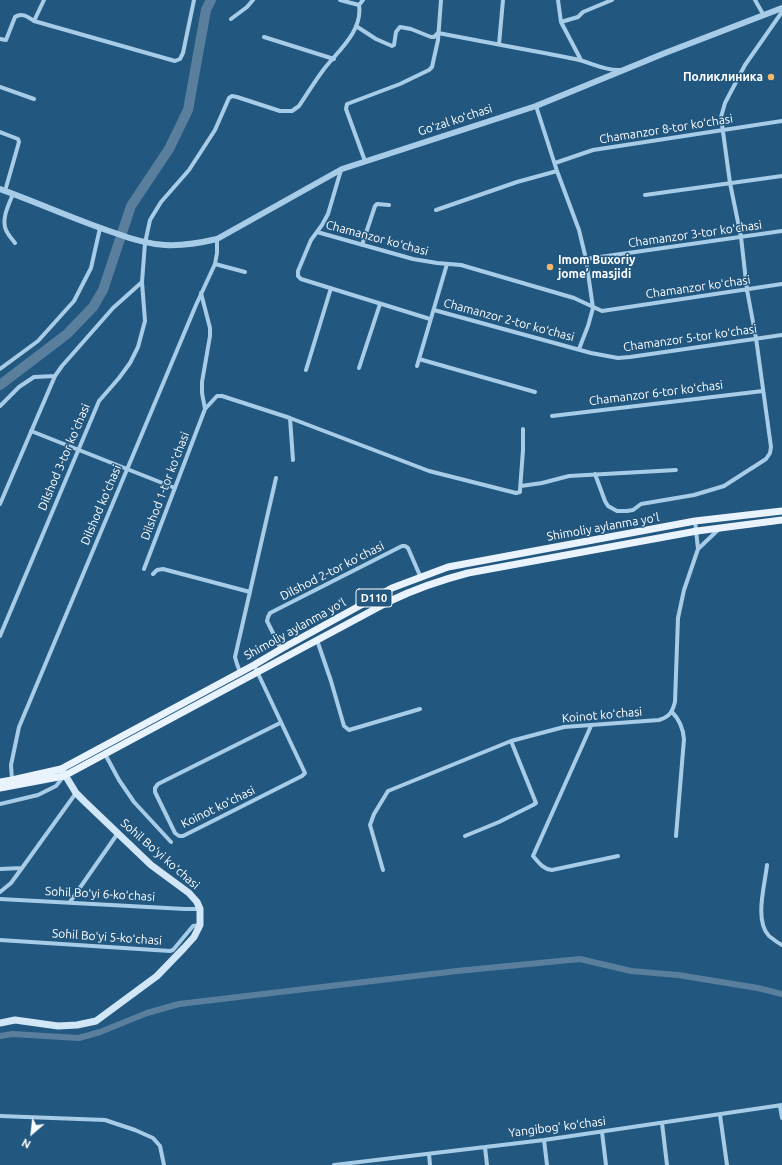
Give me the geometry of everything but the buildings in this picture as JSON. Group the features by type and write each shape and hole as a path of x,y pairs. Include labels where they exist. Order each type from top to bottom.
{"main road":[{"name":"Shimoliy aylanma yoʻl","path":"0,782 63,772 392,588 448,567 695,521 782,511"},
{"name":"Shimoliy aylanma yoʻl","path":"0,788 63,772 105,754 405,593 445,579 468,573 697,531 782,520"},
{"path":"511,555 514,565"},
{"name":"Sohil Boʻyi koʻchasi","path":"63,772 76,793 151,865 189,893 197,902 200,909 200,925"},
{"path":"0,1023 15,1020 58,1026 76,1025 96,1021 156,976 194,937 200,925"}],"street":[{"path":"34,21 44,0"},
{"path":"0,39 6,40 15,17 22,14 34,21 175,61 180,59 183,54 194,0"},
{"path":"231,19 247,8 254,0"},
{"path":"340,0 359,5"},
{"path":"264,37 334,59 350,38 356,26 360,11 359,5 363,0"},
{"path":"365,161 346,109 347,104 400,84 430,70 432,67 438,33 441,0"},
{"path":"499,44 503,0"},
{"path":"558,0 561,22 581,60"},
{"path":"561,22 578,17 583,12 612,0"},
{"path":"755,0 763,14"},
{"name":"Goʻzal koʻchasi","path":"3,190 100,228 145,243 183,246 201,243 217,239 342,169 536,106 763,14 782,8"},
{"path":"595,474 605,501 612,509 617,511 627,511 633,510 641,504 694,495 724,486 766,459 770,453 771,447 762,391 756,338 747,290 742,237 730,183 722,117 725,103 745,65 782,12"},
{"path":"356,26 376,39 392,46 394,45 396,32 400,27 411,29 431,37 434,37 438,33"},
{"path":"438,33 581,60 612,71 625,69"},
{"name":"Dilshod 3-tor koʻchasi","path":"0,636 99,401 130,363 138,347 145,321 142,282 145,243 150,220 162,202 189,170 215,130 229,98 232,96 237,97 280,111 292,111 299,106 317,79 334,59"},
{"path":"0,87 34,99"},
{"path":"536,106 557,171 579,230 586,259 593,308 579,349"},
{"name":"Chamanzor 8-tor koʻchasi","path":"555,163 593,150 782,121"},
{"path":"0,132 18,139 19,142 3,190"},
{"path":"342,169 328,214 311,240 298,271 298,276 301,279 430,319"},
{"path":"436,210 516,182 557,171"},
{"path":"645,195 782,176"},
{"path":"13,194 4,226 6,232 15,243"},
{"path":"362,245 375,206 380,204 389,205"},
{"path":"0,368 38,341 74,301 91,268 100,228"},
{"name":"Chamanzor 3-tor koʻchasi","path":"586,259 782,231"},
{"name":"Chamanzor koʻchasi","path":"317,232 413,259 461,265 574,298 602,311 782,284"},
{"name":"Dilshod koʻchasi","path":"12,780 11,765 19,727 201,292 215,264 217,239"},
{"path":"215,264 245,272"},
{"path":"417,366 447,264"},
{"path":"0,504 55,376 113,308 142,282"},
{"path":"306,370 330,288"},
{"path":"201,292 210,328 202,382 205,410"},
{"path":"359,368 380,304"},
{"name":"Chamanzor 2-tor koʻchasi","path":"434,310 579,349"},
{"name":"Chamanzor 5-tor koʻchasi","path":"579,349 606,357 630,358 782,335"},
{"path":"419,358 535,392"},
{"path":"0,406 20,387 34,377 55,376"},
{"name":"Chamanzor 6-tor koʻchasi","path":"552,416 762,391"},
{"path":"205,410 214,398 217,396 222,396 290,418 429,471 516,493 520,492 521,486 523,429"},
{"name":"Dilshod 1-tor koʻchasi","path":"144,569 205,410"},
{"path":"290,418 293,460"},
{"path":"31,431 175,488"},
{"path":"521,486 569,476 676,470"},
{"path":"240,672 235,658 276,478"},
{"path":"676,836 684,739 683,727 678,718 672,712 675,702 678,618 684,590 698,549 695,521"},
{"path":"698,549 720,527"},
{"name":"Dilshod 2-tor koʻchasi","path":"281,649 268,621 270,614 366,563 405,546 408,548 421,578"},
{"path":"153,574 157,570 164,569 250,592"},
{"path":"317,640 332,681 344,726 347,730 420,710"},
{"name":"Koinot koʻchasi","path":"254,665 305,773 302,776 184,836 179,836 175,833 155,792 155,788 158,784 280,722"},
{"name":"Koinot koʻchasi","path":"383,870 370,825 374,814 388,791 510,741 564,727 658,720 667,717 672,712"},
{"path":"591,726 533,856 539,864 546,869 552,870 618,856"},
{"path":"465,836 533,806 536,802 510,741"},
{"path":"105,754 119,780 134,802 171,842"},
{"path":"0,804 38,796 56,786 63,772"},
{"path":"0,892 11,883 76,793"},
{"path":"70,902 118,833"},
{"path":"768,865 761,910 762,924 768,935 782,945"},
{"path":"0,869 22,868"},
{"name":"Sohil Boʻyi 6-koʻchasi","path":"0,899 200,909"},
{"name":"Sohil Boʻyi 5-koʻchasi","path":"0,940 170,951 173,950 194,926 200,925"},
{"path":"781,1105 782,1118"},
{"name":"Yangibogʻ koʻchasi","path":"334,1165 369,1163 428,1154 544,1140 781,1105"},
{"path":"720,1115 727,1165"},
{"path":"0,1116 105,1120 153,1138 160,1146 164,1165"},
{"path":"662,1123 667,1165"},
{"path":"602,1132 606,1165"},
{"path":"544,1140 547,1165"},
{"path":"485,1147 487,1165"},
{"path":"428,1154 430,1165"}],"waterway":[{"path":"0,385 67,334 93,307 103,290 131,206 169,149 188,110 206,10 211,0"},
{"path":"0,1036 12,1034 79,1038 100,1032 147,1013 179,1004 457,971 580,959 631,971 678,975 758,988 782,994"}],"place":[{"name":"Поликлиника","path":"771,77"},
{"name":"Imom Buxoriy jome’ masjidi","path":"550,267"}]}
